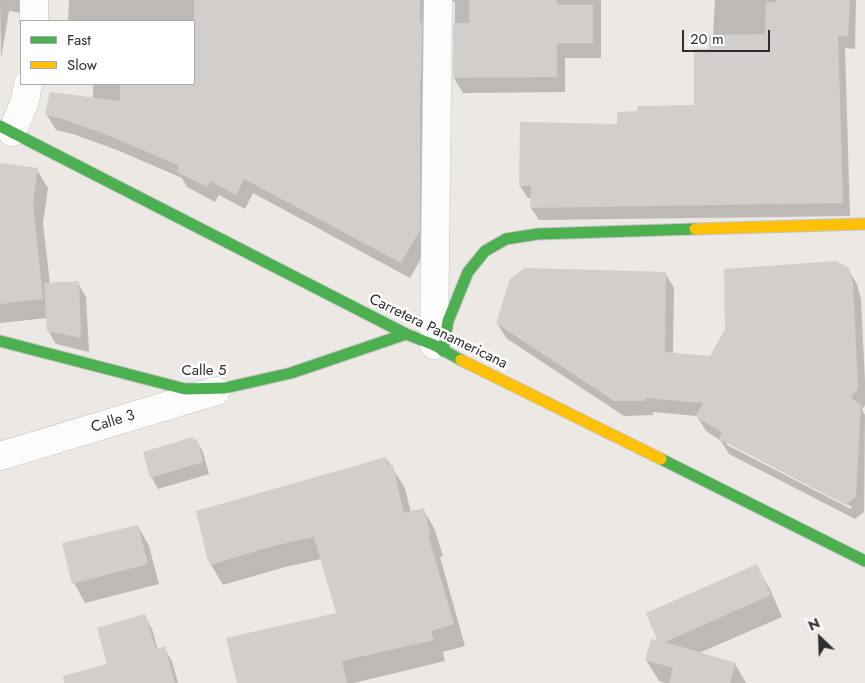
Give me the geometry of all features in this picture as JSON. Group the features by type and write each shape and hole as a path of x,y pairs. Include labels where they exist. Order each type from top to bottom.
{"main road":[{"name":"Carretera Panamericana","path":"6,129 406,334 439,348 865,561"},
{"path":"439,348 468,272 484,251 506,239 538,234 865,224"},
{"name":"Calle 5","path":"0,341 185,389 225,388 291,373 406,334"}],"street":[{"path":"34,0 34,20"},
{"path":"438,0 439,348"},
{"path":"6,129 25,101 28,85"},
{"name":"Calle 3","path":"0,456 225,388"}],"building":[{"path":"194,0 420,0 420,22 422,22 420,230 401,263 244,179 236,195 210,181 207,187 177,172 179,166 150,153 63,119 45,115 50,92 120,101 120,85 195,85"},
{"path":"469,0 557,0 557,5 593,5 593,43 557,43 557,77 453,78 453,23 469,23"},
{"path":"776,0 850,0 848,36 838,36 843,203 530,208 531,186 519,186 520,122 617,124 617,112 637,111 638,106 694,105 694,49 709,49 709,35 765,34 766,2 776,2"},
{"path":"0,163 38,168 33,203 43,299 0,304"},
{"path":"836,261 849,268 853,283 858,388 851,398 861,405 856,496 846,505 719,439 722,433 696,416 703,403 645,398 645,401 614,401 496,323 510,279 525,268 666,272 665,352 710,356 725,329 724,269"},
{"path":"79,281 81,338 47,331 44,283"},
{"path":"193,437 194,440 197,439 203,462 150,478 143,452"},
{"path":"386,457 389,466 393,465 404,513 424,508 431,535 428,535 454,624 431,631 434,640 342,661 347,683 237,683 226,638 336,613 314,537 273,546 210,565 196,511"},
{"path":"138,525 148,564 72,584 62,543"},
{"path":"757,564 771,595 665,642 736,663 730,683 669,683 673,668 645,660 651,639 657,640 646,613"},
{"path":"145,614 156,649 165,646 175,683 64,683 63,676 107,664 97,628"}],"traffic: fast":[{"path":"0,126 406,334 434,345 461,360"},
{"path":"443,351 448,321 468,272 485,251 506,239 538,234 695,229"},
{"path":"0,341 185,389 225,388 291,373 406,334"},
{"path":"661,459 865,561"}],"traffic: slow":[{"path":"695,229 865,224"},
{"path":"461,360 661,459"}]}
